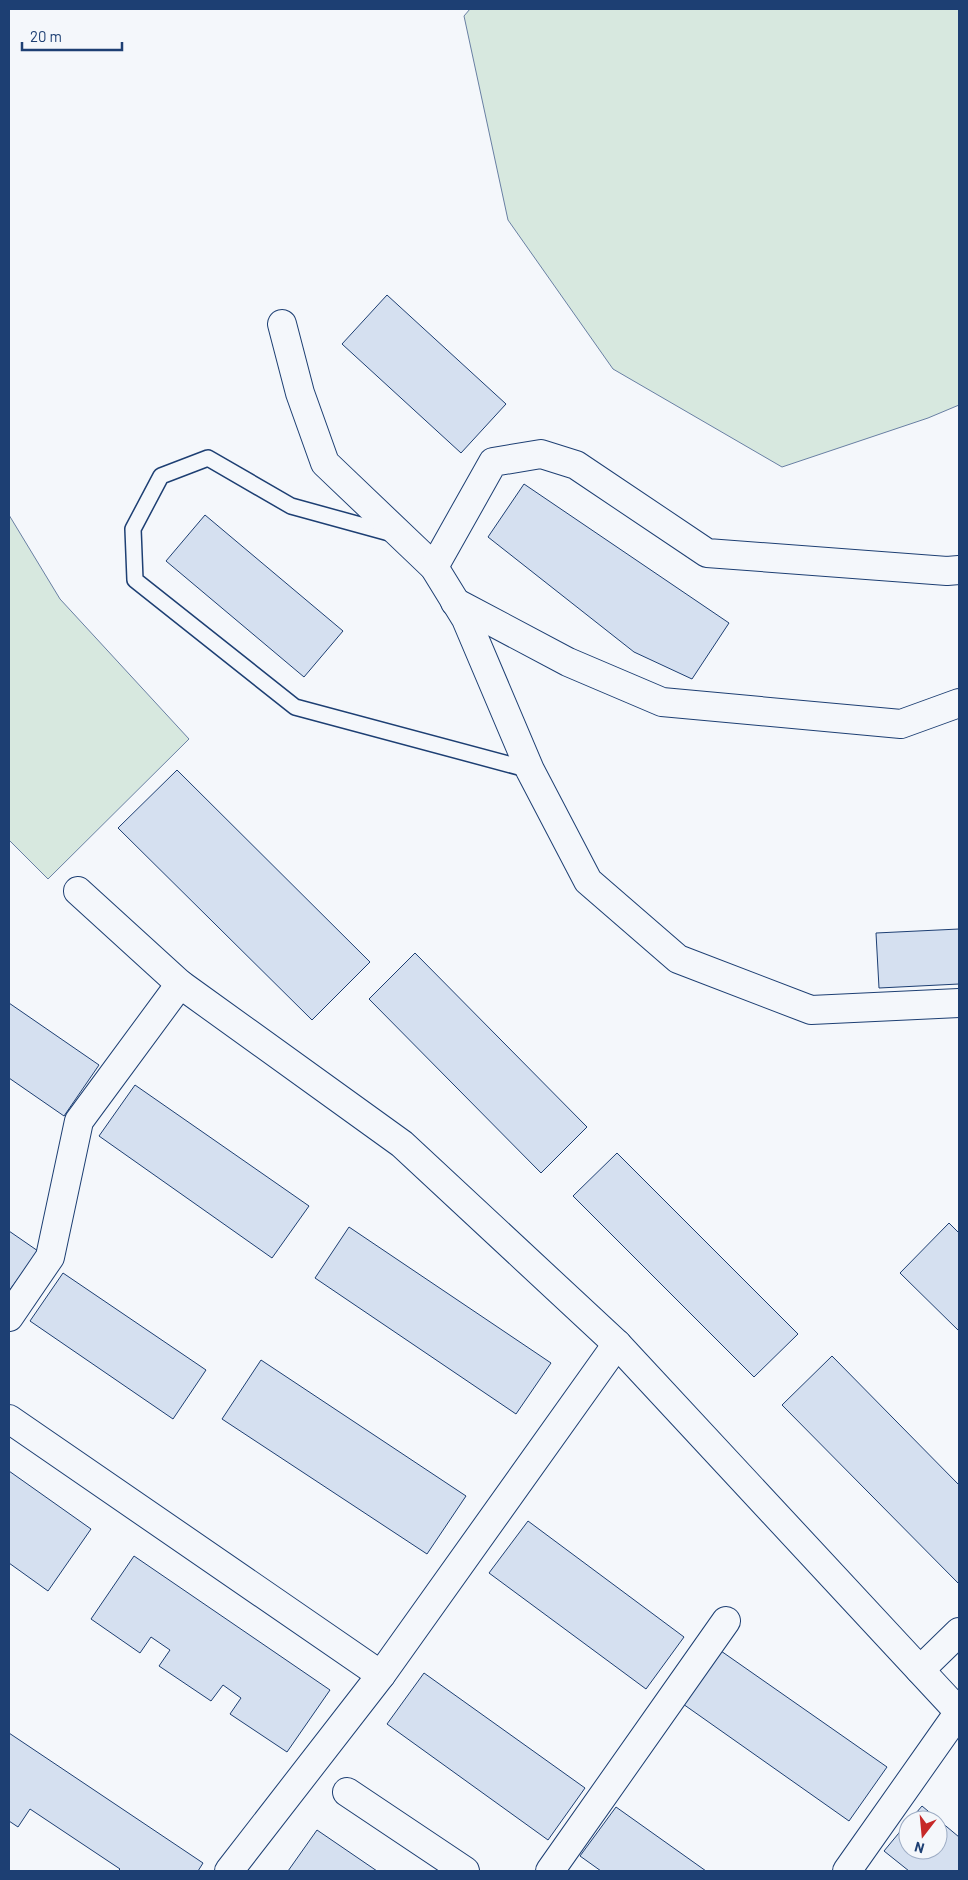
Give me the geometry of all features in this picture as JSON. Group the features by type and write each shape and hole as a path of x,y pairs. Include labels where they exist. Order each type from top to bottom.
{"street":[{"path":"282,324 300,393 324,463 434,567 466,619 530,770 588,881 678,959 811,1010 959,1003"},
{"path":"434,567 493,462 540,454 576,465 706,553 947,571 959,570"},
{"path":"455,602 568,662 662,702 901,724 959,704"},
{"path":"78,891 180,984 402,1144 616,1344 959,1712 847,1871"},
{"path":"9,1317 50,1257 80,1121 180,984"},
{"path":"229,1871 381,1675 616,1344"},
{"path":"9,1420 381,1675"},
{"path":"550,1871 726,1621"},
{"path":"920,1670 959,1632"},
{"path":"347,1792 465,1871"}],"lane":[{"path":"402,536 292,506 208,458 161,476 133,529 135,580 296,707 530,770"}],"shaded area":[{"path":"470,9 959,9 959,405 928,418 782,467 613,369 508,220 464,16"},
{"path":"9,515 60,599 189,739 48,879 9,840"}],"building":[{"path":"387,295 506,404 461,453 342,344"},
{"path":"524,484 729,623 692,679 634,652 488,537"},
{"path":"205,515 343,631 304,677 166,561"},
{"path":"177,770 370,962 312,1020 118,828"},
{"path":"959,929 959,984 879,988 876,933"},
{"path":"415,953 587,1127 541,1173 369,999"},
{"path":"9,1003 99,1065 64,1116 9,1078"},
{"path":"135,1085 309,1206 272,1258 99,1136"},
{"path":"617,1153 798,1334 754,1377 573,1196"},
{"path":"949,1223 959,1233 959,1331 900,1273"},
{"path":"349,1227 551,1363 516,1414 315,1278"},
{"path":"9,1231 38,1251 9,1291"},
{"path":"63,1273 206,1370 173,1419 30,1321"},
{"path":"832,1356 959,1485 959,1584 782,1405"},
{"path":"261,1360 466,1496 427,1554 222,1419"},
{"path":"9,1471 91,1529 48,1591 9,1563"},
{"path":"528,1521 684,1637 646,1689 489,1573"},
{"path":"134,1556 330,1690 287,1752 230,1714 241,1698 223,1685 211,1701 159,1666 170,1650 151,1637 140,1653 91,1619"},
{"path":"721,1651 887,1767 849,1821 683,1704"},
{"path":"424,1673 585,1788 548,1840 387,1724"},
{"path":"9,1733 203,1863 198,1871 118,1871 120,1869 30,1809 18,1827 9,1821"},
{"path":"922,1806 927,1810 919,1810"},
{"path":"616,1807 706,1871 601,1871 580,1856"},
{"path":"948,1828 959,1837 959,1871 909,1871 884,1851 898,1834 898,1860 948,1860"},
{"path":"317,1830 377,1871 288,1871"}]}
